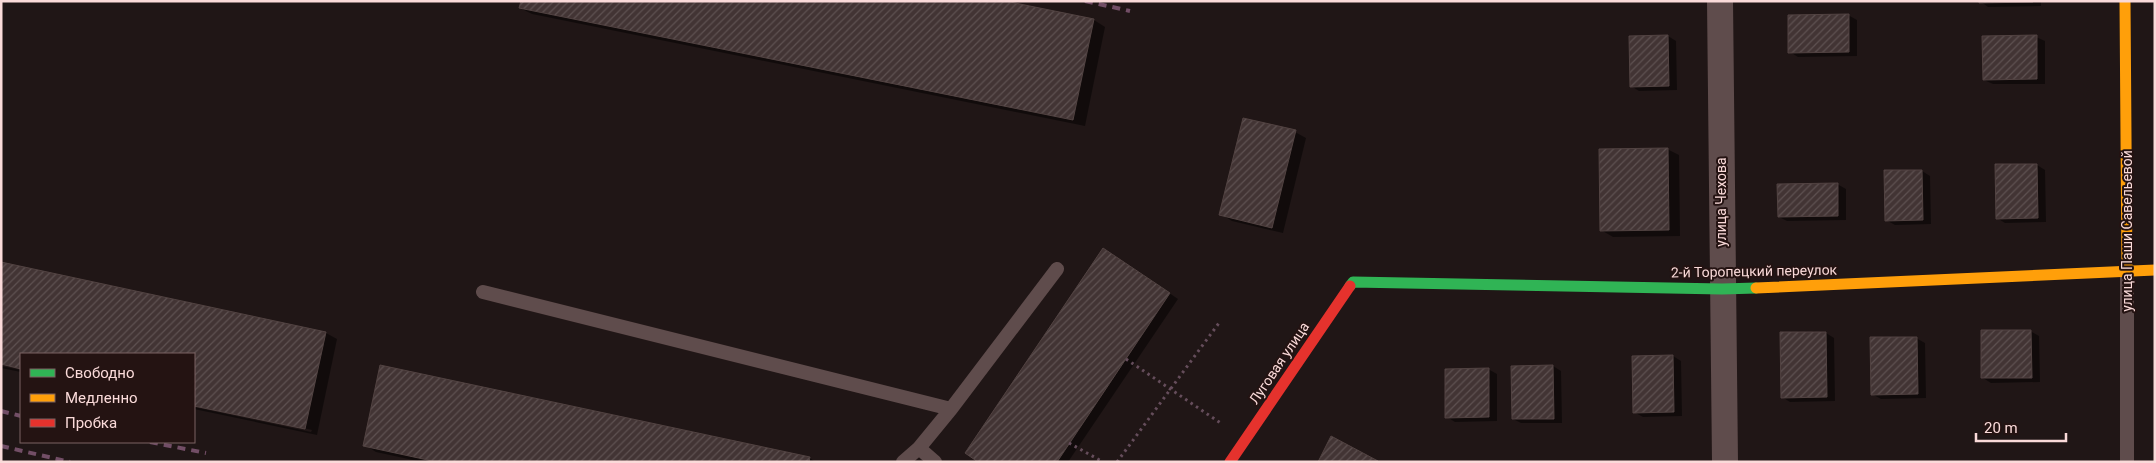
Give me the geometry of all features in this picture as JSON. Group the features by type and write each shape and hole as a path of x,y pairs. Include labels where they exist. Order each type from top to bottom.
{"street":[{"name":"улица Чехова","path":"1720,1 1725,462"},
{"name":"улица Паши Савельевой","path":"2125,1 2127,271"},
{"name":"2-й Торопецкий переулок","path":"1353,282 1722,289 2155,270"},
{"name":"Луговая улица","path":"1230,462 1353,282"}],"lane":[{"path":"903,462 919,448 951,409 1057,269"},
{"name":"улица Паши Савельевой","path":"2127,271 2127,462"},
{"path":"484,292 951,409"},
{"path":"919,448 935,462"}],"path":[{"path":"1117,462 1172,390 1219,323"},
{"path":"1126,358 1245,440"},
{"path":"1070,443 1103,462"}],"building":[{"path":"521,1 1005,1 1094,19 1073,120 519,8"},
{"path":"1979,1 2033,1 2033,2 1979,3"},
{"path":"1849,14 1849,52 1788,53 1788,15"},
{"path":"1668,35 1669,86 1630,87 1629,36"},
{"path":"2037,35 2037,79 1983,80 1982,36"},
{"path":"1243,118 1296,130 1272,228 1219,215"},
{"path":"1668,148 1669,230 1600,231 1599,149"},
{"path":"1995,164 2037,164 2038,218 1996,219"},
{"path":"1884,170 1922,170 1923,220 1885,221"},
{"path":"1838,183 1838,216 1778,217 1777,184"},
{"path":"1103,248 1170,293 1057,462 978,462 965,453"},
{"path":"1,262 326,332 305,429 195,406 195,353 20,353 20,369 1,364"},
{"path":"1981,330 2031,330 2032,378 1981,378"},
{"path":"1780,332 1826,332 1827,397 1781,398"},
{"path":"1870,337 1917,337 1918,394 1871,395"},
{"path":"1673,355 1674,412 1633,413 1632,356"},
{"path":"380,365 810,457 809,462 437,462 363,446"},
{"path":"1553,365 1554,419 1512,419 1511,366"},
{"path":"1489,368 1489,417 1445,418 1445,369"},
{"path":"1331,436 1378,461 1318,462"}],"railway":[{"path":"1085,1 1130,11"},
{"path":"1,411 20,416"},
{"path":"155,443 206,453"},
{"path":"1,446 70,462"}],"traffic: fast":[{"path":"1350,286 1353,282 1722,289 1756,288"}],"traffic: slow":[{"path":"2125,1 2127,271"},
{"path":"1756,288 2155,270"}],"traffic: jam":[{"path":"1230,462 1350,286"}]}
